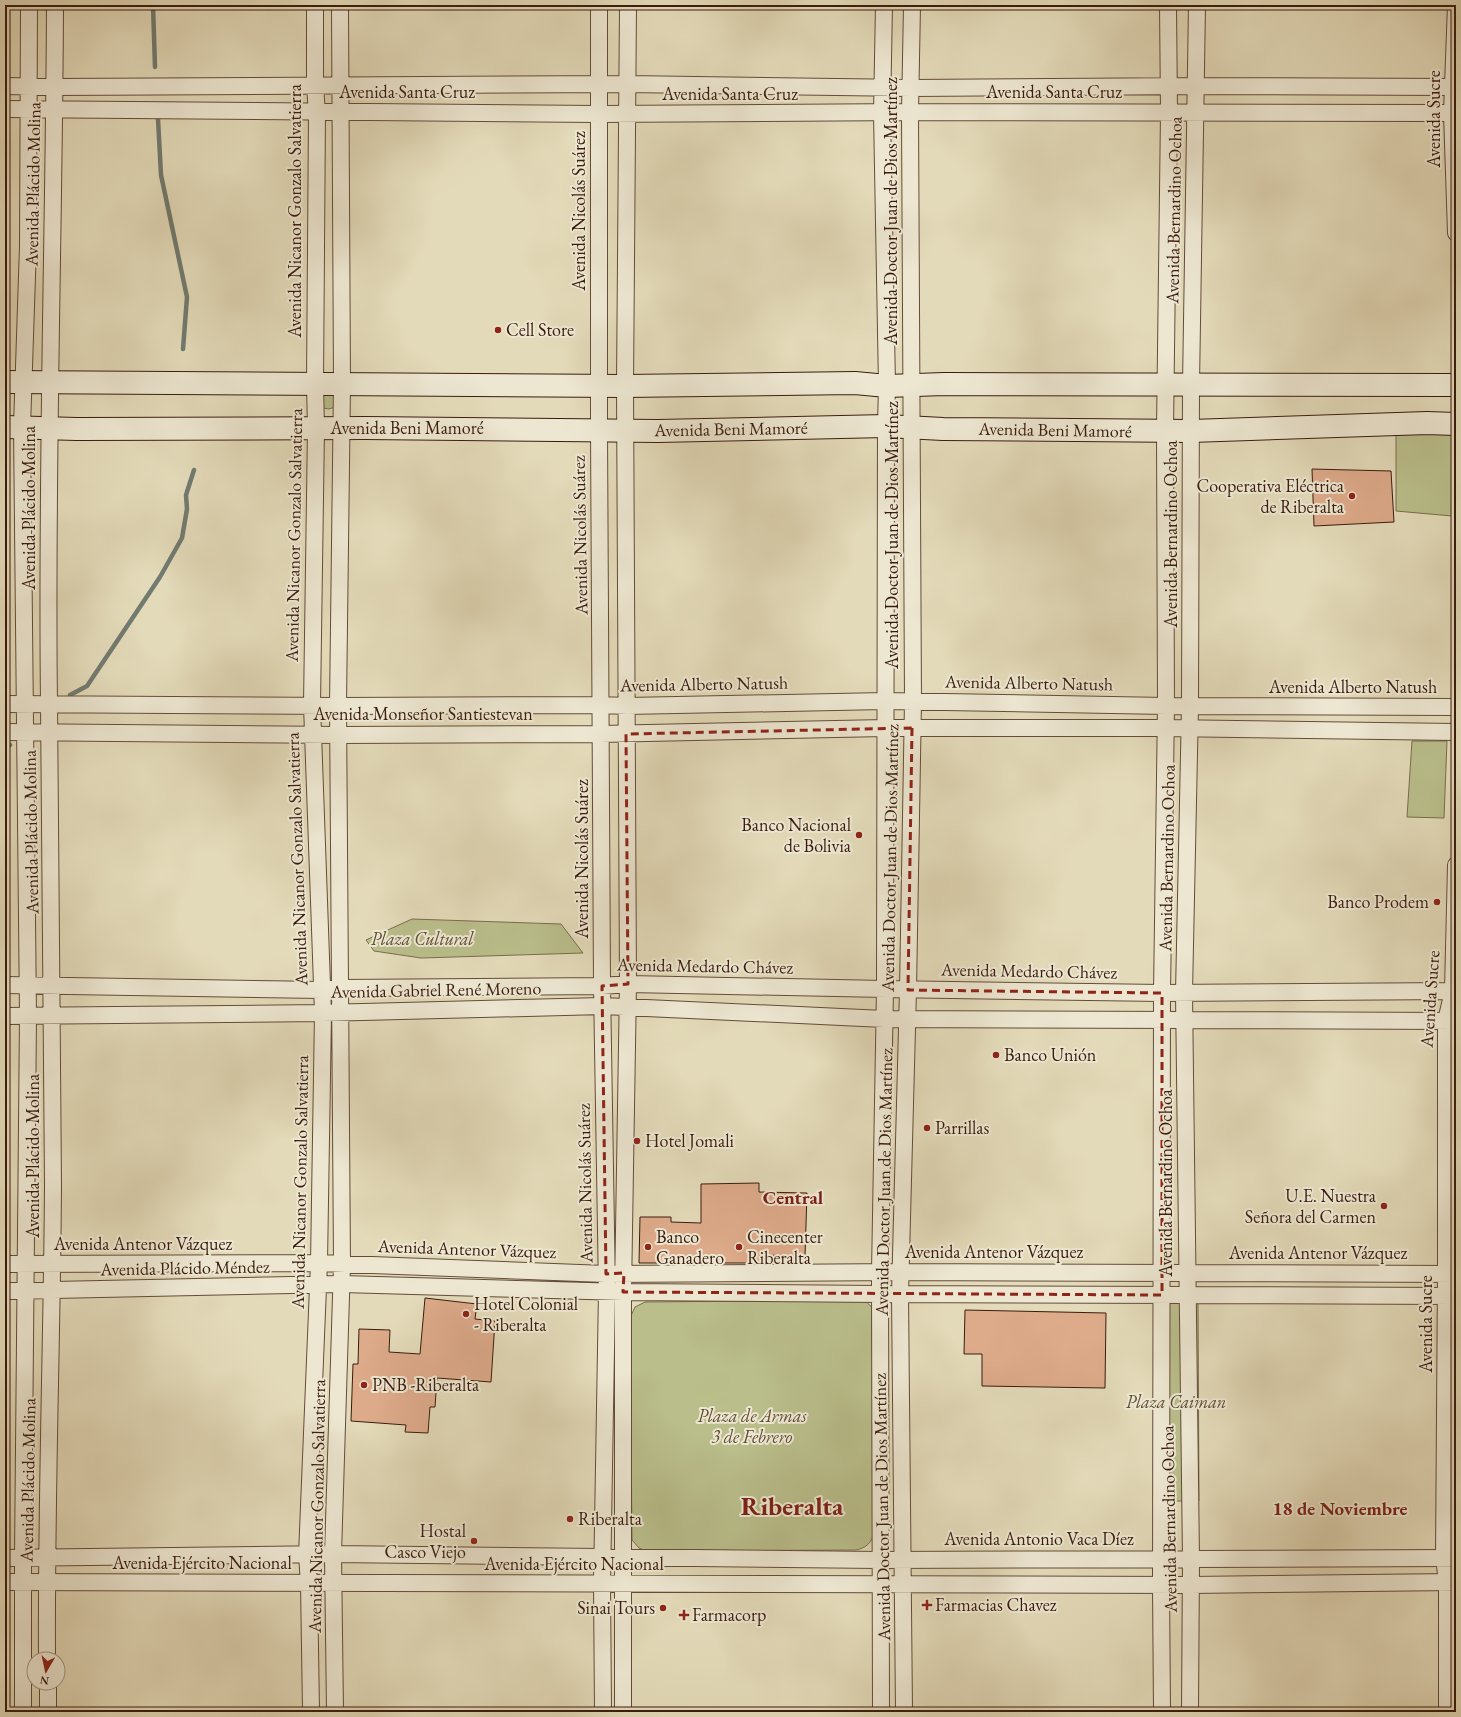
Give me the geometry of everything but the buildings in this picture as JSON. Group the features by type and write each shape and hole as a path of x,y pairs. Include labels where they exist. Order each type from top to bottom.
{"street":[{"name":"Avenida Plácido Molina","path":"23,1712 28,1016 26,733 13,427 14,382 28,246 30,5"},
{"name":"Avenida Plácido Molina","path":"47,1651 54,1015 49,705 50,383 55,5"},
{"name":"Avenida Nicanor Gonzalo Salvatierra","path":"311,1712 309,1583 307,1555 320,1263 322,1013 312,705 316,428 315,5"},
{"name":"Avenida Nicanor Gonzalo Salvatierra","path":"335,1712 333,1554 342,1284 338,706 342,428 340,5"},
{"name":"Avenida Nicolás Suárez","path":"599,5 599,430 602,986 606,1274 602,1584 603,1712"},
{"name":"Avenida Nicolás Suárez","path":"623,1712 623,1292 628,1008 625,386 628,5"},
{"name":"Avenida Doctor Juan de Dios Martínez","path":"881,1712 880,1273 885,989 887,386 882,113 884,5"},
{"name":"Avenida Doctor Juan de Dios Martínez","path":"904,1712 900,1272 908,990 913,701 910,112 912,5"},
{"name":"Avenida Bernardino Ochoa","path":"1162,1712 1160,1585 1161,1273 1162,993 1166,706 1165,430 1169,112 1168,5"},
{"name":"Avenida Bernardino Ochoa","path":"1190,1712 1190,1560 1184,993 1190,729 1191,385 1197,5"},
{"name":"Avenida Sucre","path":"1456,5 1454,113 1456,233"},
{"name":"Avenida Santa Cruz","path":"5,86 627,84 911,88 1196,86 1455,87"},
{"name":"Avenida Santa Cruz","path":"5,109 316,113 600,114 910,112 1454,113"},
{"path":"14,382 599,386 855,383 887,386 1456,385"},
{"name":"Avenida Beni Mamoré","path":"13,427 50,429 342,428 625,430 886,426 1192,431 1427,423 1456,424"},
{"name":"Avenida Alberto Natush","path":"601,705 627,706 913,701 1166,706 1456,707"},
{"name":"Avenida Monseñor Santiestevan","path":"5,704 338,706 601,705"},
{"path":"601,734 885,728 1165,728 1456,732"},
{"name":"Avenida Monseñor Santiestevan","path":"5,732 339,735 601,734"},
{"name":"Avenida Sucre","path":"1447,1712 1452,1582 1450,1558 1451,1021 1455,991 1456,865"},
{"name":"Avenida Medardo Chávez","path":"602,986 628,984 908,990 1162,993 1455,991"},
{"name":"Avenida Gabriel René Moreno","path":"5,985 322,990 340,988 602,986"},
{"path":"603,1006 884,1019 1451,1021"},
{"name":"Avenida Gabriel René Moreno","path":"5,1016 322,1013 603,1006"},
{"name":"Avenida Antenor Vázquez","path":"5,1264 320,1263 606,1274 900,1272 1451,1274"},
{"name":"Avenida Plácido Méndez","path":"5,1291 342,1284 606,1292"},
{"path":"606,1292 1451,1296"},
{"name":"Avenida Ejército Nacional","path":"5,1558 333,1554 623,1556"},
{"name":"Avenida Antonio Vaca Díez","path":"623,1556 880,1560 1450,1558"},
{"name":"Avenida Ejército Nacional","path":"5,1582 623,1585 903,1584"},
{"path":"903,1584 1190,1585 1452,1582"},
{"path":"48,1691 48,1712"}],"highlighted area":[{"path":"912,728 908,990 1162,993 1162,1295 623,1292 624,1273 606,1274 602,986 628,984 626,734"}],"green space":[{"path":"335,392 335,407 329,409 323,408 321,394"},
{"path":"1396,432 1454,432 1452,516 1396,511"},
{"path":"1412,741 1447,741 1444,818 1407,817"},
{"name":"Plaza Cultural","path":"412,919 561,924 583,953 421,958 374,951 366,940"},
{"name":"Plaza de Armas 3 de Febrero","path":"864,1300 873,1308 874,1534 870,1542 863,1548 856,1550 646,1551 639,1548 632,1540 630,1318 635,1307 645,1302"},
{"name":"Plaza Caiman","path":"1154,1303 1198,1303 1199,1501 1154,1501"}],"waterway":[{"path":"153,5 155,67"},
{"path":"158,119 161,175 187,297 183,349"},
{"path":"70,695 87,686 160,577 182,538 187,509 186,495 194,470"},
{"path":"5,749 10,745"}],"place":[{"name":"Cell Store","path":"498,330"},
{"name":"Cooperativa Eléctrica de Riberalta","path":"1352,496"},
{"name":"Banco Nacional de Bolivia","path":"859,835"},
{"name":"Banco Prodem","path":"1437,902"},
{"name":"Banco Unión","path":"996,1055"},
{"name":"Parrillas","path":"927,1128"},
{"name":"Hotel Jomali","path":"637,1141"},
{"name":"U.E. Nuestra Señora del Carmen","path":"1384,1206"},
{"name":"Banco Ganadero","path":"648,1247"},
{"name":"Cinecenter Riberalta","path":"739,1247"},
{"name":"Hotel Colonial - Riberalta","path":"466,1314"},
{"name":"PNB -Riberalta","path":"364,1385"},
{"name":"Riberalta","path":"570,1519"},
{"name":"Hostal Casco Viejo","path":"474,1541"},
{"name":"Farmacias Chavez","path":"927,1605"},
{"name":"Sinai Tours","path":"663,1608"},
{"name":"Farmacorp","path":"684,1615"}],"district":[{"name":"Central","path":"793,1197"},
{"name":"Riberalta","path":"792,1506"},
{"name":"18 de Noviembre","path":"1340,1508"}]}
